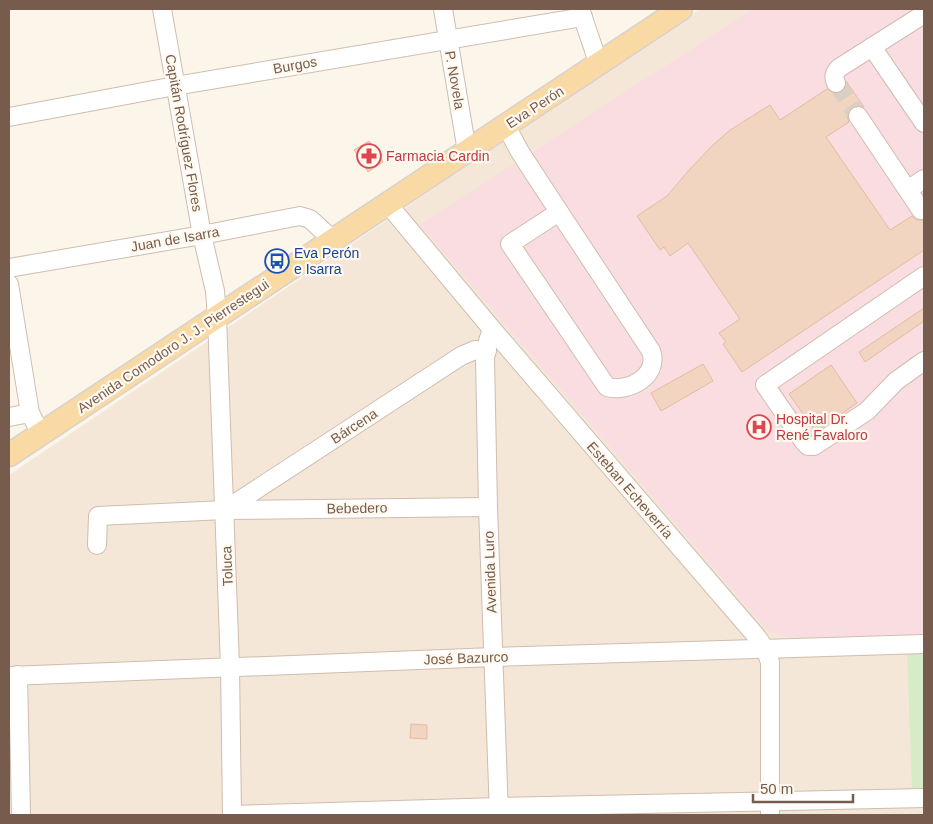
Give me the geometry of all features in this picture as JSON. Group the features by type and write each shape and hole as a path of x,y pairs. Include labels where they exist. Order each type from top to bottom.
{"main road":[{"name":"Eva Perón","path":"387,203 599,65 681,9"},
{"name":"Avenida Comodoro J. J. Pierrestegui","path":"9,454 387,203"}],"street":[{"name":"Capitán Rodríguez Flores","path":"162,9 202,235 215,291 217,317"},
{"name":"P. Novela","path":"443,9 468,151"},
{"name":"Burgos","path":"9,117 448,39 582,13"},
{"path":"582,13 599,65"},
{"path":"836,83 834,78 835,72 839,68 924,14"},
{"path":"872,47 924,123"},
{"path":"858,116 921,210"},
{"path":"506,126 529,167 559,212 653,357 653,364 650,370 639,381 627,388 617,390 607,387 510,244 559,212"},
{"path":"908,190 924,180"},
{"name":"Esteban Echeverría","path":"387,203 492,329 757,637 770,662 770,808"},
{"name":"Juan de Isarra","path":"9,268 300,216 310,219 333,240"},
{"path":"924,276 765,385 804,442 808,446 814,446 867,411 896,381 924,361"},
{"path":"9,284 30,413 41,434"},
{"name":"Toluca","path":"217,317 230,666 232,815"},
{"name":"Avenida Luro","path":"492,329 486,351 488,507 499,811"},
{"name":"Bárcena","path":"225,510 460,356 475,350 486,351"},
{"path":"9,417 30,413"},
{"name":"Bebedero","path":"97,545 98,516 225,510 488,507"},
{"name":"José Bazurco","path":"14,676 230,666 924,644"},
{"path":"14,676 21,812"},
{"path":"232,815 770,808 924,798"}],"shaded area":[{"path":"700,9 924,9 924,815 9,815 9,475"},
{"name":"Hospital Dr. René Favaloro","path":"753,9 921,9 924,13 924,636 791,637 777,635 766,629 420,225"}],"green space":[{"path":"924,652 924,789 912,789 907,653"}],"building":[{"path":"846,81 864,107 858,105 852,108 847,116 849,122 826,137 890,230 912,216 917,220 924,220 924,250 742,372 723,344 726,342 719,333 740,319 688,243 670,256 664,247 660,250 637,216 667,196 690,169 730,130 770,105 780,120 827,89 834,93 841,92 845,89"},
{"name":"Farmacia Cardin","path":"369,141 383,162 368,172 354,150"},
{"path":"924,308 924,321 865,362 859,352"},
{"path":"703,364 713,381 661,411 651,393"},
{"path":"831,365 857,403 816,432 789,394"},
{"path":"411,724 427,725 427,739 410,738"}],"tunnel":[{"path":"836,83 858,116"}],"place":[{"name":"Farmacia Cardin","path":"369,156"},
{"name":"Eva Perón e Isarra","path":"277,261"},
{"name":"Hospital Dr. René Favaloro","path":"759,427"}]}
